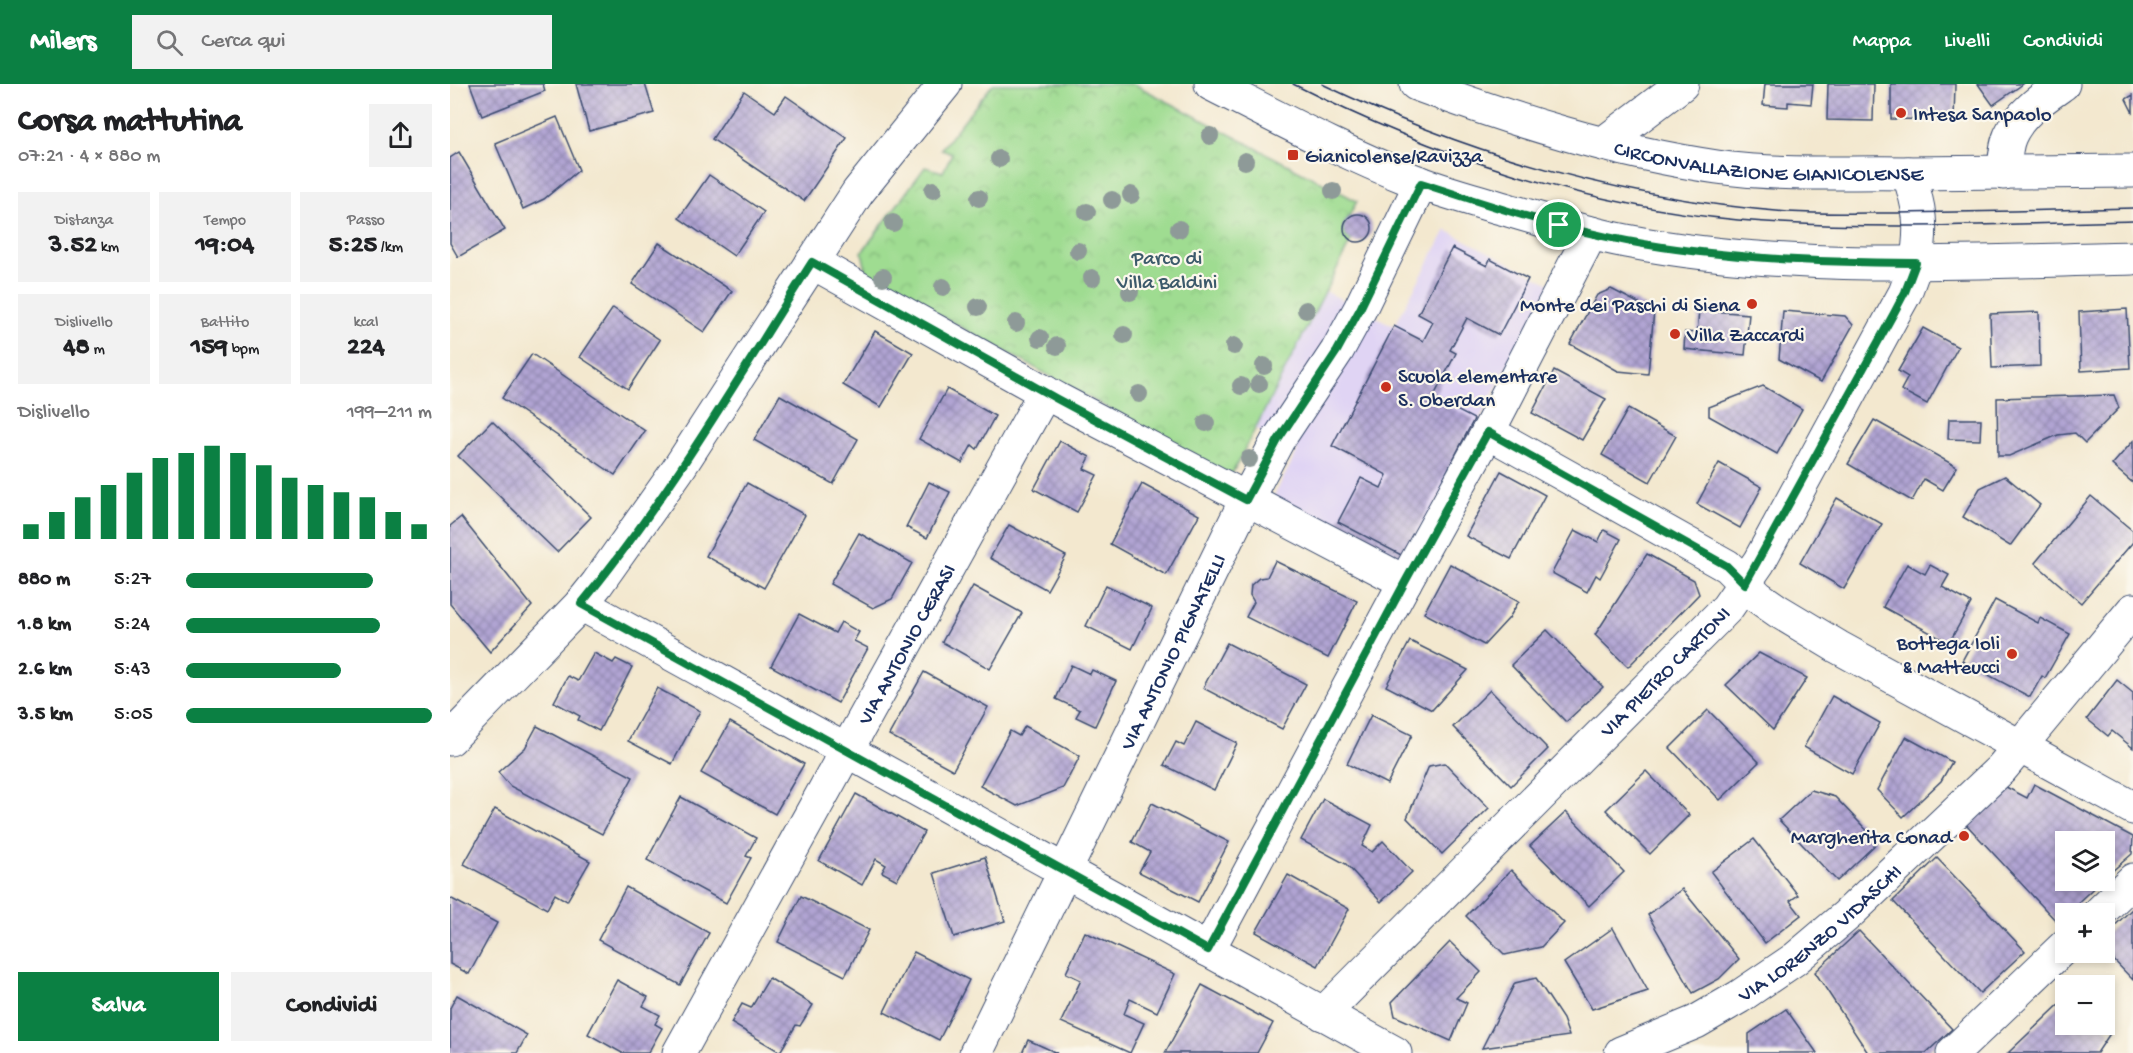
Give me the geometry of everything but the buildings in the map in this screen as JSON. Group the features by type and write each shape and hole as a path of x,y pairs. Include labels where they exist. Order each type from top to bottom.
{"street":[{"path":"450,739 581,604 597,584 678,471 858,192 945,84"},
{"path":"1211,84 1343,150 1421,183 1591,233 1663,247 1826,262 1916,263 2133,258"},
{"name":"CIRCONVALLAZIONE GIANICOLENSE","path":"1416,84 1464,92 1541,127 1706,165 1744,170 1806,173 2133,171"},
{"path":"1604,143 1682,84"},
{"path":"2004,173 2009,138 2021,119 2063,84"},
{"name":"VIA PIETRO CARTONI","path":"1323,1014 1727,608 1745,584 1905,292 1916,263 1921,236 1920,212 1908,173"},
{"name":"VIA ANTONIO PIGNATELLI","path":"976,1053 1246,500 1278,440 1337,351 1421,183"},
{"path":"1208,950 1488,432 1591,233"},
{"path":"812,262 1045,392 1405,582"},
{"name":"VIA ANTONIO CERASI","path":"679,1053 1045,392"},
{"path":"1488,432 1727,566 1778,611 1838,647 2133,808"},
{"path":"581,604 1395,1053"},
{"name":"VIA LORENZO VIDASCHI","path":"1621,1053 1720,1009 1795,959 1876,888 2001,769 2133,610"},
{"path":"2109,903 2133,880"},
{"path":"1953,1053 2055,956"}],"shaded area":[{"name":"Scuola elementare S. Oberdan","path":"1446,230 1550,284 1403,567 1272,500 1298,450 1255,428 1325,291 1394,326"}],"green space":[{"name":"Parco di Villa Baldini","path":"993,84 1134,84 1357,201 1343,227 1347,237 1352,239 1231,476 867,275 862,252 925,167 943,172 952,153 941,149"}],"tram line":[{"path":"1293,84 1399,133 1510,173 1623,203 1680,213 1738,220 1886,226 2133,221"},
{"path":"1322,84 1434,132 1491,152 1549,170 1667,197 1727,206 1815,213 2133,208"}],"place":[{"name":"Intesa Sanpaolo","path":"1901,113"},
{"name":"Gianicolense/Ravizza","path":"1293,155"},
{"name":"Monte dei Paschi di Siena","path":"1752,304"},
{"name":"Villa Zaccardi","path":"1675,334"},
{"name":"Scuola elementare S. Oberdan","path":"1386,387"},
{"name":"Bottega Ioli & Matteucci","path":"2012,654"},
{"name":"Margherita Conad","path":"1964,836"}],"route":[{"path":"1421,183 1559,225 1628,241 1708,252 1826,262 1916,263 1894,313 1745,584 1727,566 1488,432 1208,950 581,604 678,471 812,262 1057,399 1246,500 1278,440 1337,351 1408,214 1421,183"}]}
